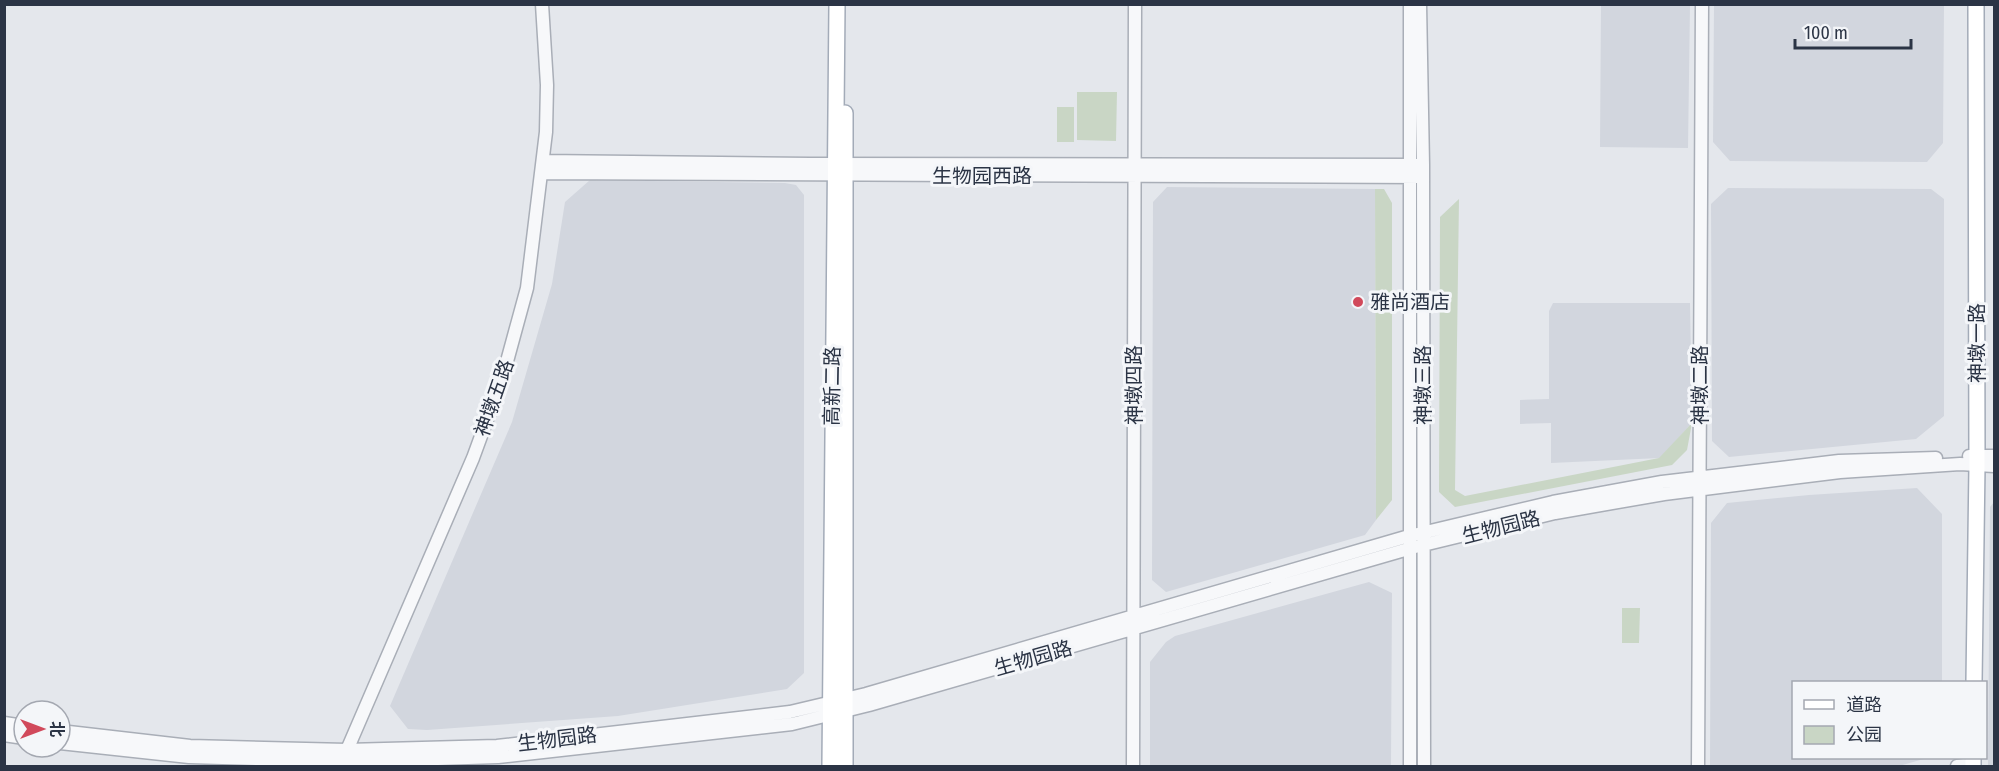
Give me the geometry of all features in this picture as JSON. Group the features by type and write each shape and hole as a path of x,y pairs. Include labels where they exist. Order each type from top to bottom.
{"main road":[{"name":"高新二路","path":"837,4 840,170 838,706 845,766"},
{"name":"高新二路","path":"840,170 845,4"},
{"name":"神墩一路","path":"1968,4 1974,681"},
{"name":"神墩一路","path":"1966,681 1972,460 1976,4"},
{"name":"高新二路","path":"830,766 838,706"}],"street":[{"name":"神墩五路","path":"343,759 473,458 503,376 527,288 542,167 547,85 542,4"},
{"name":"神墩四路","path":"1133,766 1136,4"},
{"name":"神墩三路","path":"1410,4 1408,543 1410,766"},
{"name":"神墩三路","path":"1420,4 1423,171 1424,766"},
{"name":"神墩二路","path":"1698,766 1702,4"},
{"name":"生物园西路","path":"542,167 1423,171"},
{"name":"生物园路","path":"72,744 189,757 343,759 497,746 838,706 1553,502 1699,484 1839,461 1972,460 1995,456"},
{"name":"生物园路","path":"1972,460 1995,466"},
{"name":"生物园路","path":"72,732 190,746 343,759"}],"shaded area":[{"path":"1601,5 1690,5 1688,148 1600,147"},
{"path":"1714,5 1944,5 1943,143 1927,162 1730,161 1713,142"},
{"path":"590,180 785,183 796,185 804,195 804,673 787,689 618,716 427,730 408,729 390,706 512,422 552,284 565,202"},
{"path":"1167,187 1375,189 1376,520 1365,535 1166,592 1152,580 1153,202"},
{"path":"1728,188 1931,189 1944,199 1944,416 1916,439 1729,457 1712,441 1711,204"},
{"path":"1553,303 1690,303 1692,423 1660,458 1551,463 1551,423 1520,424 1520,400 1549,399 1549,311"},
{"path":"1917,488 1942,514 1942,681 1792,681 1792,759 1924,759 1899,766 1710,766 1711,523 1727,503"},
{"path":"1994,502 1994,765 1988,766 1990,507"},
{"path":"1369,582 1392,593 1391,766 1150,766 1150,662 1166,642 1175,636"}],"green space":[{"path":"1077,92 1117,92 1116,141 1077,140"},
{"path":"1057,107 1074,107 1074,142 1057,142"},
{"path":"1375,189 1384,189 1392,203 1392,500 1376,520"},
{"path":"1459,199 1455,490 1465,496 1659,458 1692,423 1687,450 1672,465 1455,507 1439,492 1440,217"},
{"path":"1622,608 1640,608 1639,643 1622,643"}],"place":[{"name":"雅尚酒店","path":"1358,302"}]}
